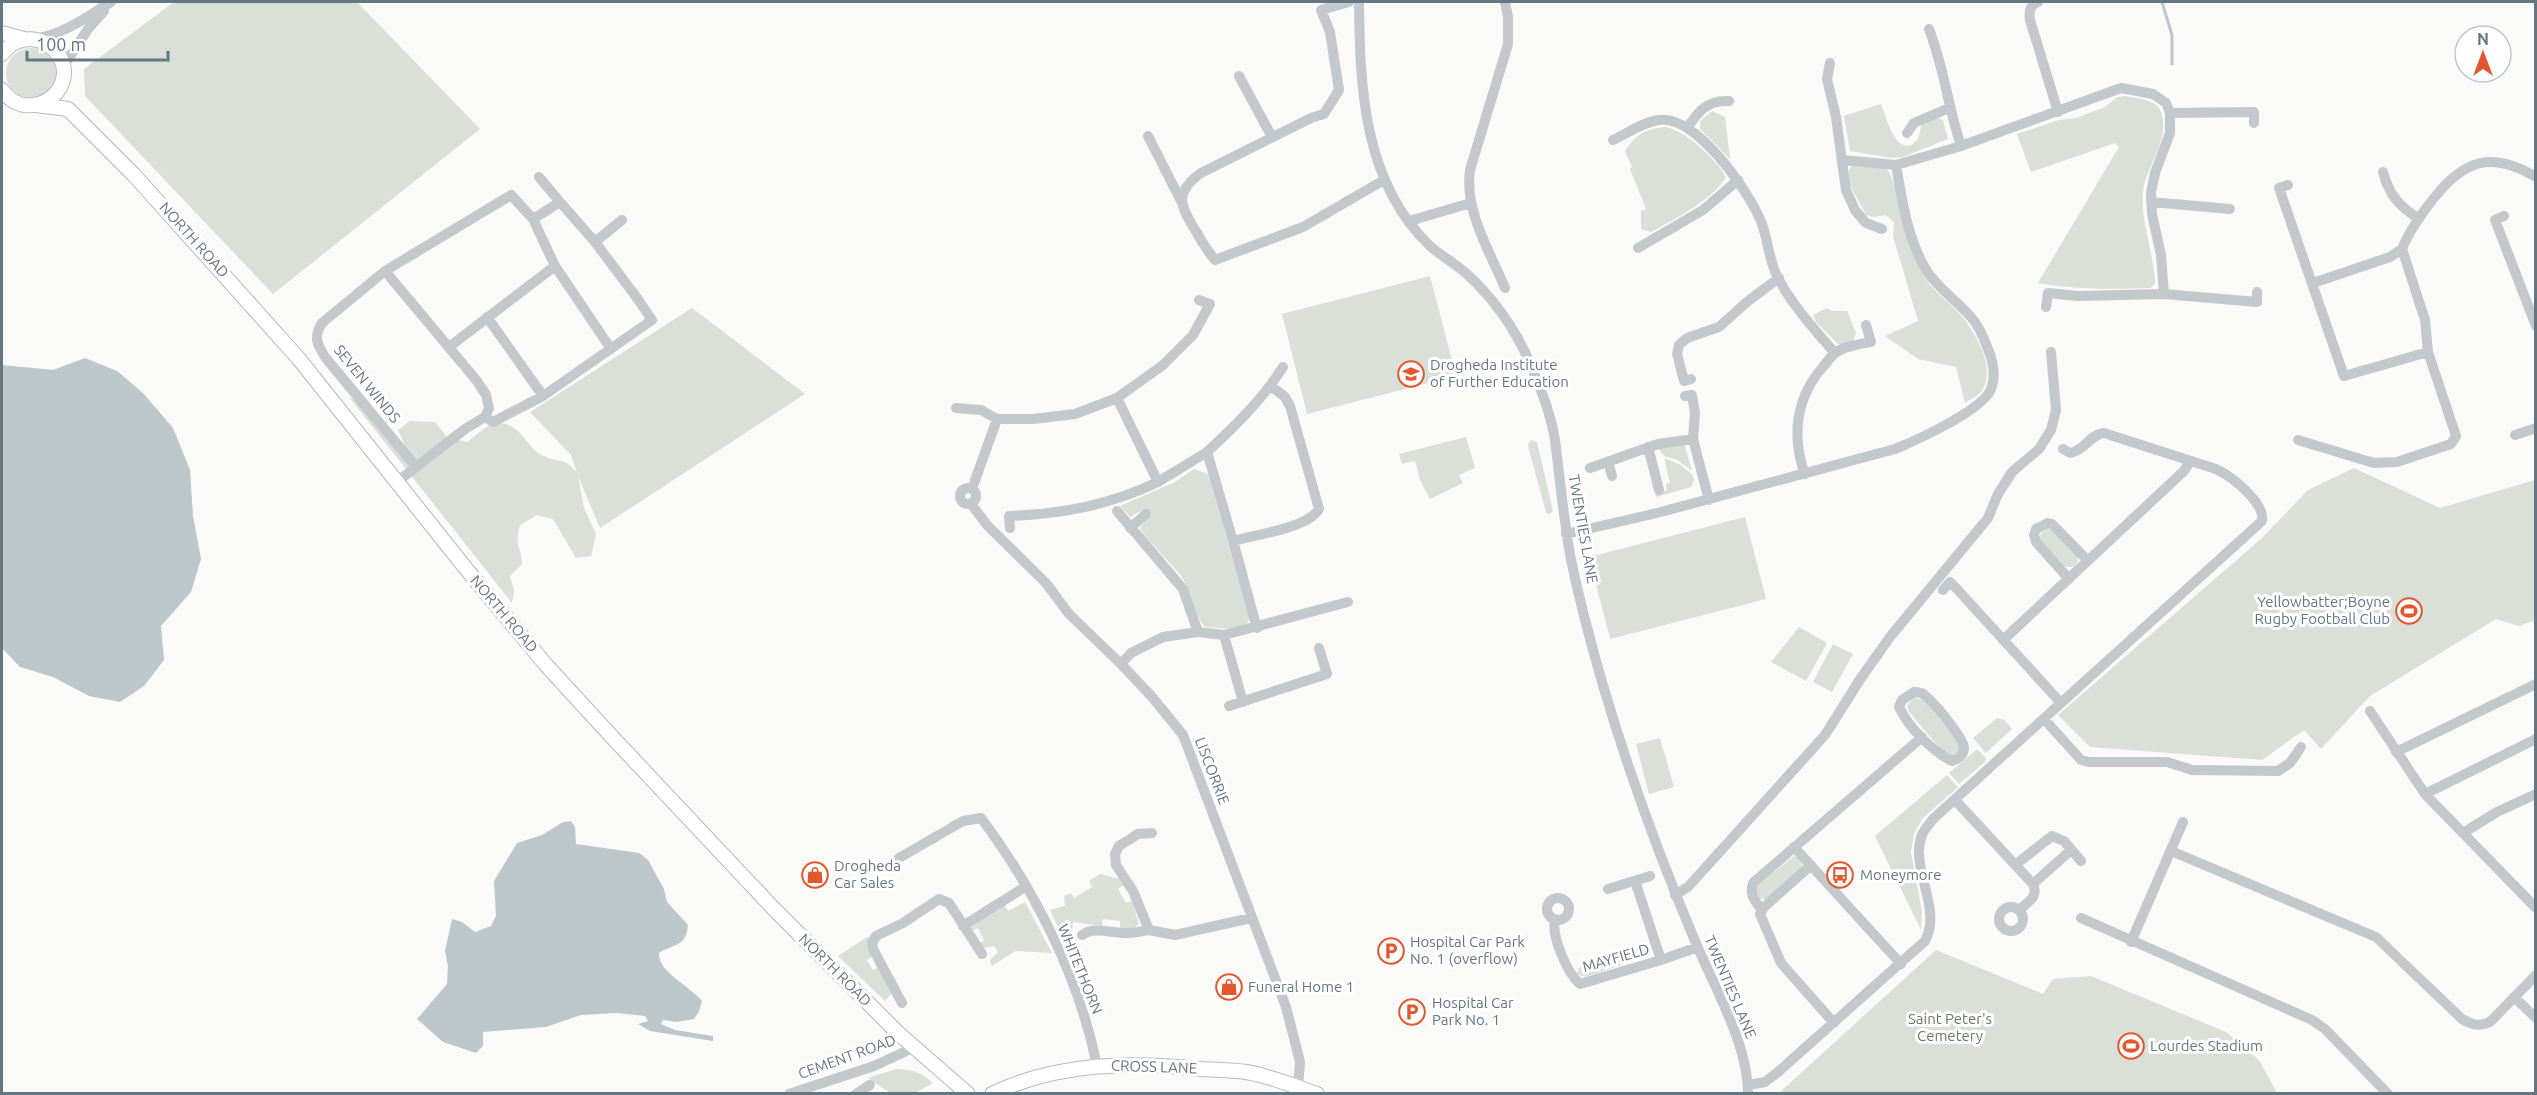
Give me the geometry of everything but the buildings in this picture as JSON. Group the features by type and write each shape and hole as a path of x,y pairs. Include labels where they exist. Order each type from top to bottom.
{"main road":[{"path":"2,33 45,42 54,48 60,57 68,109 27,106 4,96"},
{"path":"2,54 8,46 29,39"},
{"path":"36,105 53,97 63,72"},
{"name":"NORTH ROAD","path":"68,109 135,175 244,295 546,665 774,909 915,1047 968,1094"},
{"name":"CROSS LANE","path":"992,1094 1023,1081 1097,1065 1174,1066 1246,1072 1317,1094"}],"street":[{"path":"29,39 57,33 112,2"},
{"path":"63,72 88,29 112,2"},
{"path":"1181,201 1186,186 1198,175 1311,118 1324,114 1339,90 1330,32 1321,10 1349,2"},
{"name":"TWENTIES LANE","path":"1359,2 1362,93 1370,136 1384,180 1409,221 1430,245 1466,273 1505,314 1529,361 1552,429 1566,534 1584,617 1609,705 1634,785 1675,895 1740,1047 1748,1089"},
{"path":"1504,2 1508,17 1508,44 1467,186 1471,203 1505,288"},
{"path":"2038,2 2033,4 2029,10 2030,20 2058,112"},
{"path":"1929,29 1939,53 1949,108 1961,146"},
{"path":"1830,63 1827,79 1834,105 1846,190 1855,210 1866,223 1882,229"},
{"path":"1239,76 1272,137"},
{"path":"1842,160 1896,165 1961,146 2121,88 2153,94 2166,103 2170,113 2170,134 2155,173 2151,202 2161,255 2164,294"},
{"path":"1688,128 1706,106 1715,101 1729,101"},
{"path":"1907,133 1914,123 1949,108"},
{"path":"2170,113 2254,112 2254,123"},
{"path":"1613,140 1646,123 1661,120 1673,121 1688,128 1708,146 1738,180 1761,221 1768,250 1779,278 1836,353"},
{"path":"1148,136 1185,212 1215,260 1303,227 1384,180"},
{"path":"2313,283 2390,257 2402,249 2419,219 2446,183 2463,168 2481,163 2502,162 2520,168 2535,177"},
{"path":"1566,534 1709,500 1895,449 1932,433 1976,405 1990,391 1994,377 1993,360 1984,337 1973,318 1925,268 1916,249 1904,209 1896,165"},
{"path":"2383,172 2381,187 2419,219"},
{"path":"485,417 493,422 543,396 652,320 595,242 539,177"},
{"path":"1638,248 1703,210 1738,180"},
{"path":"2288,185 2279,188 2344,376 2428,352"},
{"name":"SEVEN WINDS","path":"416,467 325,357 317,343 316,333 322,323 385,271 511,195 533,219 555,266 611,349"},
{"path":"533,219 560,202"},
{"path":"2151,202 2230,209"},
{"path":"1409,221 1471,203"},
{"path":"2504,216 2494,220 2535,328"},
{"path":"595,242 621,220"},
{"path":"2298,440 2374,463 2386,464 2451,444 2456,436 2428,352 2425,320 2402,249"},
{"path":"448,346 555,266"},
{"path":"385,271 486,395 489,408 485,417 465,429 398,481"},
{"path":"1691,379 1683,381 1677,354 1679,345 1687,338 1719,327 1779,278"},
{"path":"2046,308 2048,293 2078,296 2164,294 2257,302 2257,292"},
{"path":"956,408 981,410 997,419 1033,419 1075,414 1117,398 1163,365 1193,335 1210,304 1199,300"},
{"path":"487,317 543,396"},
{"path":"1805,474 1796,439 1796,421 1813,378 1836,353 1871,342 1866,325"},
{"path":"1675,895 1688,886 1825,735 1890,637 1988,518 1998,494 2012,472 2039,449 2051,430 2056,410 2051,352"},
{"path":"1010,528 1009,516 1071,512 1136,493 1158,483 1207,452 1240,421 1271,386 1283,367"},
{"path":"1233,541 1305,522 1316,515 1319,508 1290,406 1285,397 1271,386"},
{"path":"1685,396 1692,395 1695,413 1693,439 1709,500"},
{"path":"1117,398 1158,483"},
{"name":"LISCORRIE","path":"997,419 972,489 977,498 971,504 987,525 1005,540 1046,583 1069,614 1154,698 1183,735 1276,980 1297,1042 1300,1062 1298,1087"},
{"path":"2515,435 2535,428"},
{"path":"1748,1089 1765,1082 1925,941 1930,927 1920,847 1922,834 1933,819 2262,521 2263,516 2256,502 2232,477 2217,469 2104,434 2096,434 2075,452 2070,453 2063,449"},
{"path":"1590,468 1648,447 1693,439"},
{"path":"2306,456 2310,444"},
{"path":"1648,447 1659,490"},
{"path":"1207,452 1257,628"},
{"path":"1608,462 1612,476"},
{"path":"2003,640 2184,471 2190,462"},
{"path":"1116,511 1184,589 1198,632"},
{"path":"1130,528 1146,514"},
{"path":"2068,579 2036,542 2034,536 2036,529 2048,523 2052,524 2088,561"},
{"path":"1944,590 1950,582 2061,703"},
{"path":"1121,664 1131,653 1163,637 1198,632 1224,635 1348,602"},
{"path":"1224,635 1243,702"},
{"path":"1229,706 1327,674 1319,648"},
{"path":"2396,752 2535,684"},
{"path":"1914,692 1922,693 1961,739 1965,747 1963,754 1958,760 1952,761 1938,753 1922,736 1903,716 1899,707 1902,700 1914,692"},
{"path":"2370,711 2425,794 2535,908"},
{"path":"2044,719 2081,760 2089,762 2167,762 2192,770 2278,771 2290,763 2301,747"},
{"path":"1762,910 1753,899 1750,890 1753,883 1922,736"},
{"path":"2425,794 2535,739"},
{"path":"2463,833 2497,812 2535,794"},
{"path":"1955,800 2033,884 2036,890 2034,896 2019,910"},
{"name":"WHITETHORN","path":"899,858 963,821 981,818 1025,887 1058,949 1077,996 1097,1065"},
{"path":"2132,942 2183,822"},
{"path":"1149,930 1133,891 1116,865 1115,854 1119,846 1138,834 1152,833"},
{"path":"2015,865 2052,836 2059,837 2081,861"},
{"path":"1794,847 1901,964"},
{"path":"2033,884 2071,850"},
{"path":"2171,850 2376,937 2462,1019 2472,1025 2490,1022 2535,975"},
{"path":"1811,865 1760,914 1781,963 1834,1023"},
{"path":"1608,889 1650,876"},
{"name":"MAYFIELD","path":"1635,881 1661,960"},
{"path":"963,926 1025,887"},
{"path":"902,1003 873,949 872,943 876,936 903,923 939,899 949,903 982,954"},
{"path":"1082,935 1095,930 1127,933 1149,930 1175,935 1251,918"},
{"path":"2081,918 2312,1020 2325,1029 2388,1094"},
{"name":"MAYFIELD","path":"1555,919 1553,926 1566,967 1572,978 1580,984 1698,947"},
{"path":"2514,997 2535,1018"},
{"name":"CEMENT ROAD","path":"789,1094 874,1066 915,1047"},
{"path":"856,1094 870,1085"}],"green space":[{"path":"174,2 357,2 480,129 273,294 85,96 84,69"},
{"path":"26,48 36,48 49,55 56,68 56,78 49,91 36,98 26,98 17,94 10,87 6,78 6,68 10,59 17,52"},
{"path":"2125,96 2155,104 2161,112 2163,122 2163,132 2143,192 2143,214 2155,283 2151,288 2109,289 2038,283 2119,147 2115,143 2031,172 2017,134 2059,120 2076,118 2105,107 2117,97"},
{"path":"1881,104 1891,131 1899,143 1913,144 1919,137 1922,124 1936,117 1943,120 1948,139 1903,157 1891,158 1850,151 1844,116"},
{"path":"1712,111 1725,117 1730,159 1700,129 1700,121"},
{"path":"1665,127 1682,134 1700,147 1726,177 1712,194 1651,232 1641,229 1641,211 1646,209 1625,151 1641,134 1651,129"},
{"path":"1852,166 1876,166 1888,171 1926,280 1960,314 1972,330 1982,350 1987,370 1986,380 1983,389 1965,403 1956,367 1918,359 1885,336 1918,321 1893,236 1894,223 1886,215 1874,217 1866,215 1850,185 1849,170"},
{"path":"1430,276 1456,376 1307,414 1282,314"},
{"path":"692,308 805,394 600,528 578,476 584,508 596,534 591,556 576,558 553,519 537,515 520,525 518,542 522,564 510,576 514,590 512,603 349,397 373,409 405,446 398,430 410,421 435,422 447,437 467,442 493,422 512,427 538,452 546,457 566,462 577,473 571,455 530,412"},
{"path":"1827,308 1832,311 1847,311 1856,333 1853,342 1841,345 1837,343 1815,321 1813,315"},
{"path":"1466,437 1475,468 1459,475 1463,483 1430,499 1420,480 1415,461 1402,464 1399,454"},
{"path":"1531,440 1537,442 1553,511 1549,514 1546,512 1529,450 1528,444"},
{"path":"1684,443 1692,471 1677,460 1666,457 1657,448"},
{"path":"1664,458 1679,464 1692,474 1694,480 1691,487 1656,497 1655,494 1667,490 1666,484 1670,483"},
{"name":"Yellowbatter;Boyne Rugby Football Club","path":"2354,468 2440,508 2535,480 2535,620 2519,626 2496,619 2370,696 2321,749 2304,730 2262,760 2090,747 2058,715 2262,538 2308,490"},
{"path":"1194,469 1208,474 1250,618 1246,625 1231,629 1205,627 1181,576 1142,531 1140,527 1149,517 1143,510 1130,517 1120,506 1175,482"},
{"path":"1745,517 1766,599 1610,639 1589,557"},
{"path":"2049,528 2077,556 2078,562 2074,567 2065,567 2040,540 2041,533"},
{"path":"1799,627 1827,643 1806,681 1771,662"},
{"path":"1833,644 1853,654 1832,692 1813,682"},
{"path":"1914,697 1925,701 1958,741 1960,748 1958,753 1949,756 1944,753 1909,712 1907,706"},
{"path":"1997,718 2004,720 2012,729 1986,753 1973,738"},
{"path":"1660,738 1674,787 1649,794 1636,744"},
{"path":"1977,749 1986,758 1985,762 1959,784 1949,773"},
{"path":"1947,775 1958,787 1923,818 1914,833 1911,852 1922,912 1921,930 1875,836"},
{"path":"1794,856 1801,859 1801,870 1767,899 1758,899 1756,888 1759,884"},
{"path":"1100,874 1120,879 1123,885 1118,889 1126,903 1132,901 1139,924 1134,929 1120,928 1120,921 1103,919 1102,926 1073,922 1071,943 1066,944 1050,910 1065,906 1064,896 1071,893 1074,898 1092,887 1089,881"},
{"path":"1025,902 1052,953 1015,951 992,966 990,960 998,952 994,946 983,948 979,944 984,940 978,928 972,931 971,927 1004,905 1008,911"},
{"path":"869,936 868,946 872,957 867,960 873,970 879,967 892,993 885,1001 838,956"},
{"path":"1649,945 1652,949 1648,956 1586,977 1576,974 1578,968"},
{"name":"Saint Peter's Cemetery","path":"1936,950 2043,994 2053,979 2091,976 2226,1032 2259,1060 2277,1093 1779,1093"},
{"path":"896,1069 916,1072 933,1083 915,1093 890,1093 868,1078"}],"shaded area":[{"path":"85,358 117,371 143,393 173,428 190,470 193,516 201,559 191,592 161,626 164,660 144,686 120,702 89,696 53,677 20,667 2,648 2,365 53,370"},
{"path":"571,821 575,827 576,844 639,853 648,860 664,889 667,902 688,925 682,941 659,953 660,960 669,973 702,1001 694,1019 677,1022 663,1020 661,1024 675,1030 713,1036 713,1041 650,1031 638,1024 648,1021 645,1016 617,1013 581,1015 546,1027 483,1032 483,1046 476,1053 443,1042 417,1019 447,984 448,966 445,951 452,919 462,922 475,932 491,926 496,916 494,881 517,843 542,835 563,822"}],"waterway":[{"path":"2162,2 2172,35 2172,64"}],"place":[{"name":"Drogheda Institute of Further Education","path":"1411,374"},
{"name":"Yellowbatter;Boyne Rugby Football Club","path":"2409,611"},
{"name":"Drogheda Car Sales","path":"815,875"},
{"name":"Moneymore","path":"1840,875"},
{"name":"Hospital Car Park No. 1 (overflow)","path":"1391,951"},
{"name":"Funeral Home 1","path":"1229,987"},
{"name":"Hospital Car Park No. 1","path":"1412,1012"},
{"name":"Lourdes Stadium","path":"2131,1046"}]}
